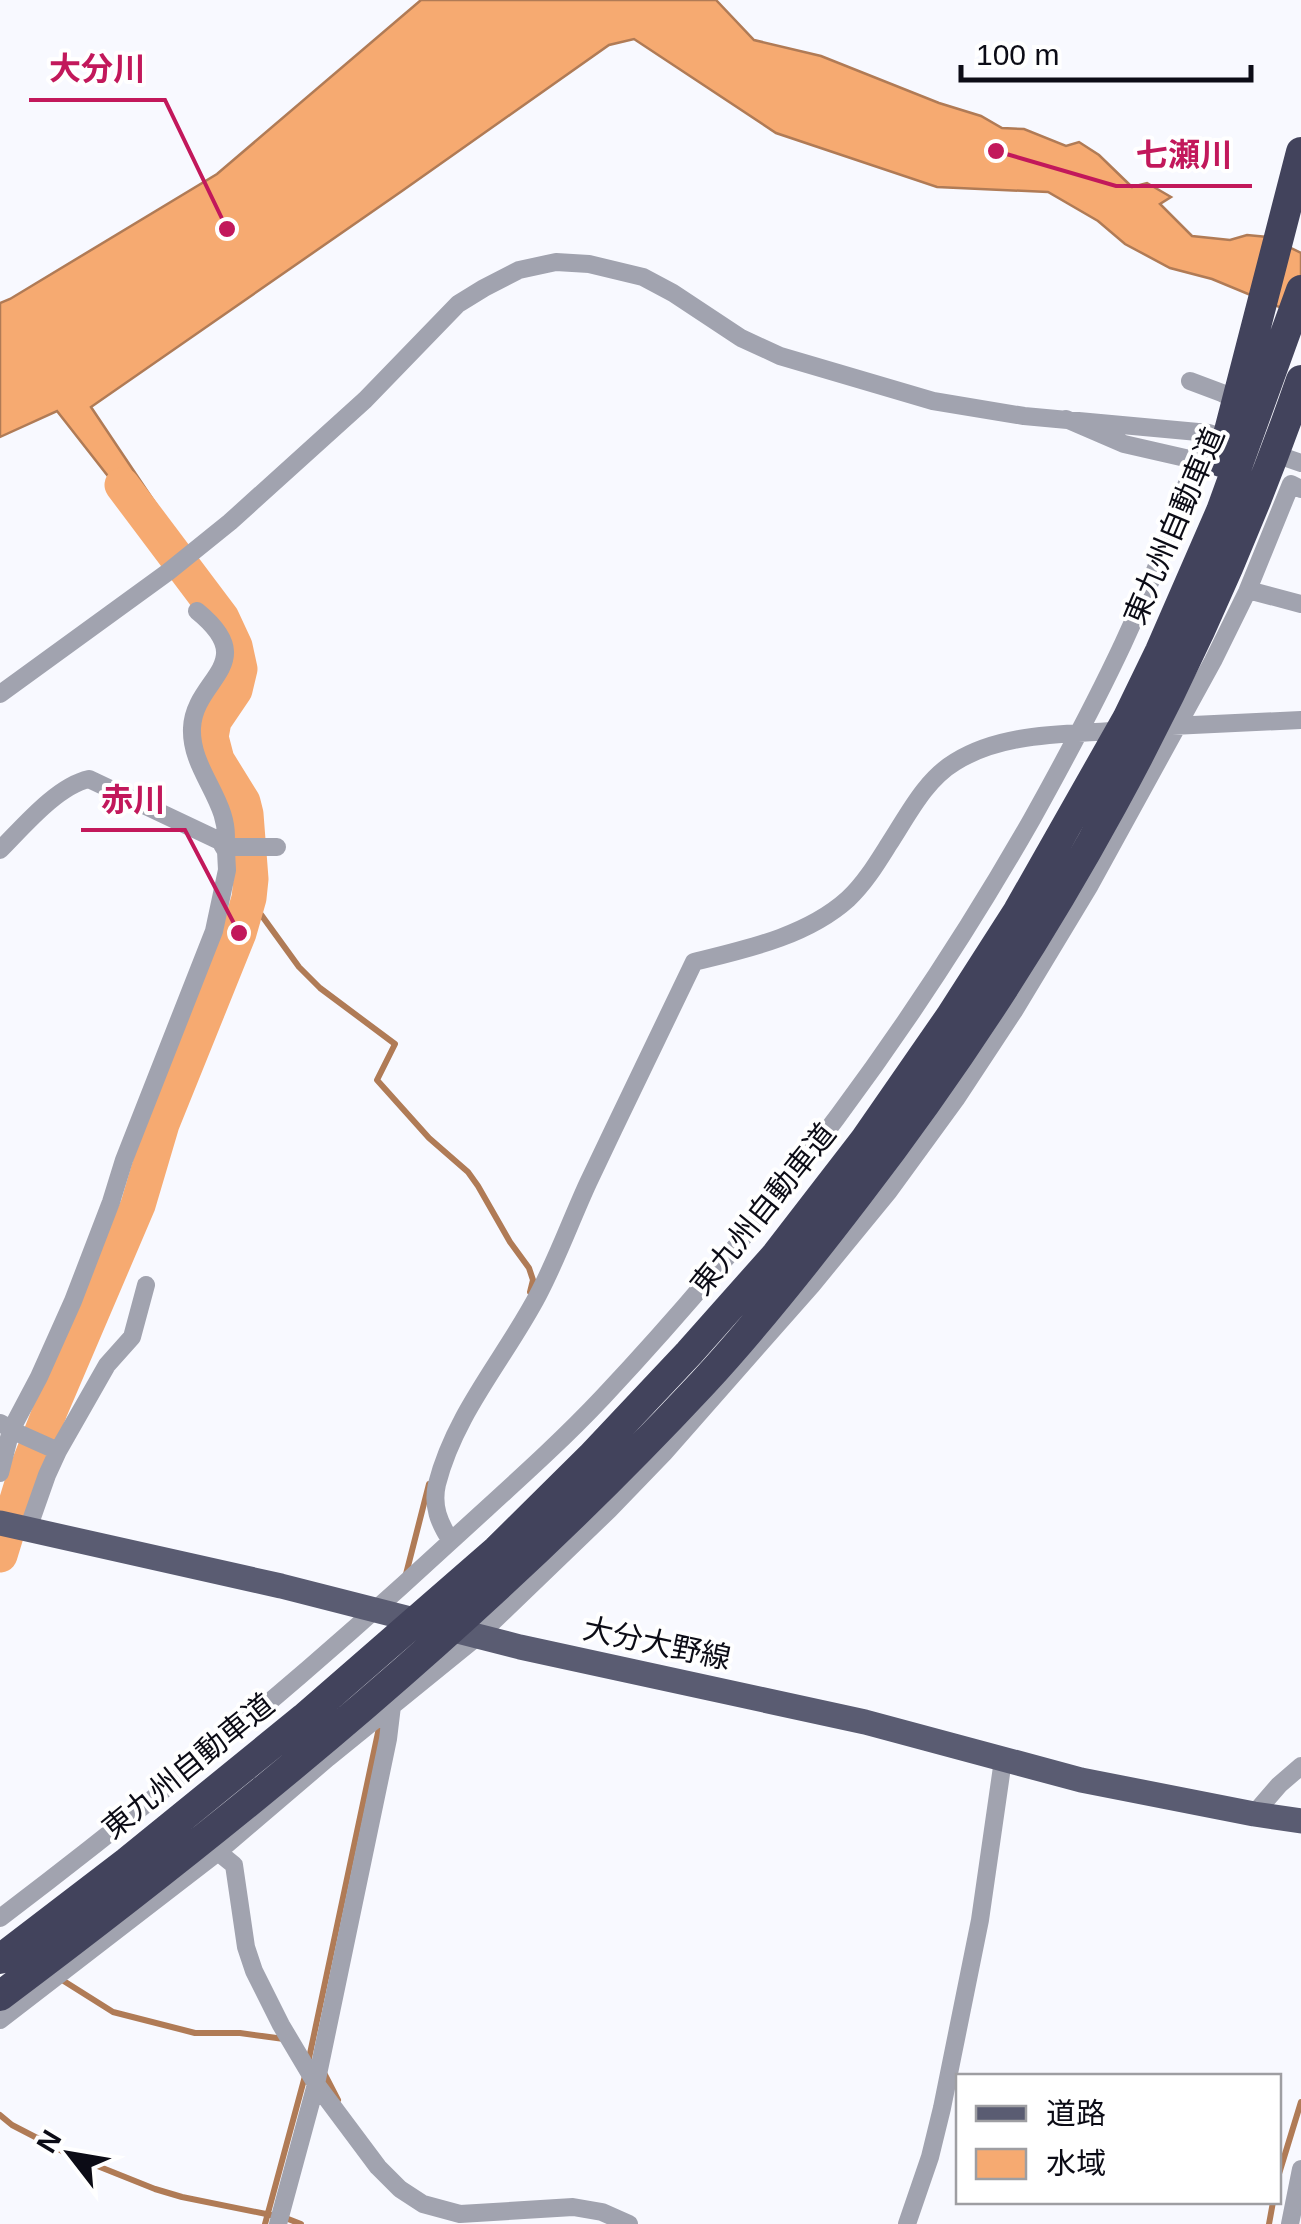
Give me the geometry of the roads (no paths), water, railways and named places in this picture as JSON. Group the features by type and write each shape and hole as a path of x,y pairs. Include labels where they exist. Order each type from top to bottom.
{"highway":[{"path":"1191,582 1301,152"},
{"name":"東九州自動車道","path":"0,1959 304,1718 496,1550 689,1354 776,1255 864,1141 950,1017 1018,911 1126,718 1191,582 1233,480 1301,290"},
{"path":"1165,728 1301,380"},
{"path":"0,1996 146,1884 417,1659 579,1510 706,1379 818,1247 974,1034 1165,728 1235,580 1301,426"}],"main road":[{"name":"大分大野線","path":"0,1522 281,1586 477,1637 866,1722 1099,1784 1301,1821"}],"street":[{"path":"0,694 230,522 376,390 458,304 519,270 556,262 615,268 642,277 742,338 780,356 933,401 1024,416 1209,434 1301,464"},
{"path":"1190,381 1222,393 1301,436"},
{"path":"0,1918 222,1742 376,1610 546,1455 604,1396 746,1236 888,1049 1000,874 1078,734 1139,607 1178,514 1194,460 1124,444 1066,419"},
{"path":"0,2020 218,1852 477,1637 664,1453 812,1286 889,1191 1014,1011 1090,885 1165,728 1248,590 1291,484 1301,489"},
{"path":"1248,590 1301,604"},
{"path":"0,1473 6,1426 39,1377 73,1301 214,932 227,870 227,834 225,820 198,764 192,720 220,672 224,653 220,633 197,612"},
{"path":"451,1541 439,1522 435,1498 450,1445 474,1397 540,1290 694,962 785,935 838,906 863,882 925,790 953,763 982,749 1008,740 1301,720"},
{"path":"0,850 36,813 84,779 197,828 224,847"},
{"path":"224,847 277,846"},
{"path":"28,1529 58,1451 107,1365 132,1337 146,1284"},
{"path":"6,1426 58,1451"},
{"path":"278,2224 316,2084 392,1706"},
{"path":"908,2224 942,2108 980,1920 1003,1760"},
{"path":"1254,1814 1301,1766"},
{"path":"218,1852 234,1865 240,1922 254,1971 280,2024 316,2084 389,2180 410,2198 446,2212 473,2215 589,2208 629,2224"},
{"path":"1290,2224 1301,2168"}],"water":[{"path":"421,0 716,0 754,40 821,56 981,116 1002,128 1024,129 1066,146 1079,142 1099,155 1132,187 1147,183 1171,197 1160,204 1192,236 1230,240 1247,235 1268,237 1301,253 1301,316 1212,279 1170,268 1125,244 1098,221 1048,192 937,187 776,133 634,39 609,45 91,407 162,513 147,526 57,411 0,437 0,303 217,174"}],"waterway":[{"path":"0,1555 24,1477 138,1205 162,1124 239,933 249,898 246,814 243,802 217,760 211,737 214,721 235,690 240,669 235,646 222,618 122,485"},
{"path":"249,898 299,967 320,988 395,1044 377,1080 429,1138 468,1172 529,1268 533,1280 530,1292"},
{"path":"405,1578 429,1484"},
{"path":"308,2063 380,1723"},
{"path":"59,1978 113,2012 195,2033 240,2033 284,2039"},
{"path":"323,2071 338,2100"},
{"path":"265,2224 305,2076"},
{"path":"1281,2167 1301,2102"},
{"path":"0,2115 70,2155 155,2189 271,2215"},
{"path":"1269,2224 1273,2204"},
{"path":"283,2217 301,2224"}],"place":[{"name":"七瀬川","path":"996,151"},
{"name":"大分川","path":"227,229"},
{"name":"赤川","path":"239,933"}]}
